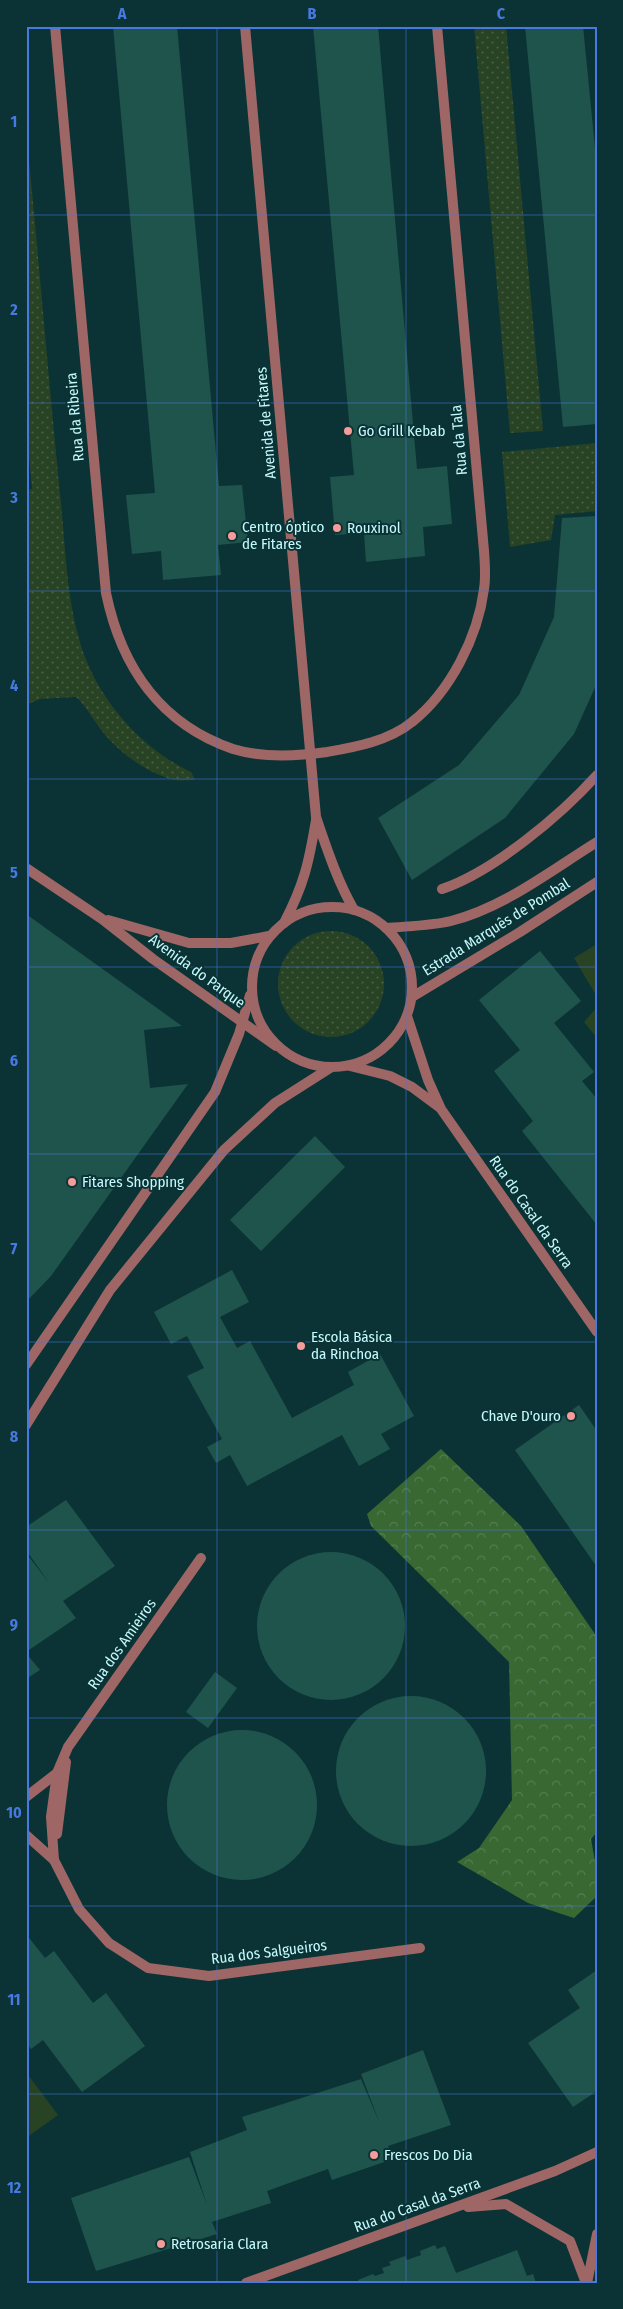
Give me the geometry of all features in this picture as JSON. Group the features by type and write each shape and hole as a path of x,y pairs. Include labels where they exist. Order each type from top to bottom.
{"street":[{"name":"Rua da Ribeira","path":"55,26 105,584 112,625 125,655 158,702 184,723 210,740 235,750 274,755 310,754"},
{"name":"Avenida de Fitares","path":"245,26 316,816 339,882 354,910"},
{"name":"Rua da Tala","path":"310,754 349,748 393,733 411,723 433,703 464,654 479,617 485,588 484,551 437,26"},
{"path":"442,888 457,884 506,854 537,831 597,775"},
{"name":"Avenida de Fitares","path":"284,923 299,895 308,868 316,816"},
{"name":"Estrada Marquês de Pombal","path":"386,928 450,921 482,911 506,900 597,842"},
{"name":"Avenida do Parque","path":"26,868 102,919 153,959 276,1046"},
{"name":"Estrada Marquês de Pombal","path":"412,997 520,932 597,882"},
{"path":"26,1365 215,1092 243,1022 251,992 253,972 259,953 270,936 284,923 300,913 318,908 336,907 354,910 371,917 386,928 398,942 406,958 411,977 412,997 407,1016 398,1034 385,1048 368,1060 350,1066 330,1068 311,1065 292,1058 276,1046 264,1030 255,1012 251,992"},
{"name":"Avenida do Parque","path":"102,919 189,943 231,943 270,936"},
{"name":"Rua do Casal da Serra","path":"407,1016 428,1080 441,1109 597,1332"},
{"name":"Rua do Casal da Serra","path":"350,1066 390,1076 412,1087 441,1109"},
{"path":"26,1425 110,1290 218,1158 275,1103 330,1068"},
{"name":"Rua dos Amieiros","path":"51,1817 57,1774 68,1747 201,1558"},
{"name":"Rua dos Amieiros","path":"54,1860 68,1747"},
{"path":"26,1797 57,1774"},
{"name":"Rua dos Salgueiros","path":"51,1817 54,1860"},
{"name":"Rua dos Salgueiros","path":"26,1835 54,1860 79,1909 97,1930 109,1943 148,1968 209,1976 420,1948"},
{"name":"Rua do Casal da Serra","path":"246,2283 555,2171 597,2152"},
{"path":"440,2212 480,2205 506,2204 570,2241 587,2283"},
{"path":"587,2283 597,2234"}],"green space":[{"path":"474,26 506,26 543,431 510,433"},
{"path":"26,129 68,579 80,642 95,679 116,711 143,740 174,763 191,772 195,780 177,780 165,777 134,761 116,747 76,697 40,699 26,705 26,490 32,489 26,425"},
{"path":"597,443 597,511 555,515 551,540 510,547 502,452"},
{"path":"331,931 351,935 368,947 380,964 384,984 380,1004 368,1021 351,1033 331,1037 311,1033 294,1021 282,1004 278,984 282,964 294,947 311,935"},
{"path":"597,944 597,997 574,958"},
{"path":"597,1007 597,1038 584,1022"},
{"path":"441,1449 521,1526 597,1637 597,1832 591,1839 597,1872 597,1896 574,1918 528,1903 457,1862 479,1848 512,1800 509,1662 371,1526 367,1514"},
{"path":"26,2072 58,2115 26,2138"}],"building":[{"path":"113,26 177,26 219,486 242,485 248,542 218,545 221,575 163,580 161,551 132,554 126,495 155,493"},
{"path":"313,26 378,26 417,469 447,466 452,524 423,527 425,556 366,562 364,533 335,535 330,477 354,475"},
{"path":"525,26 583,26 597,168 597,424 563,427"},
{"path":"597,516 597,683 574,734 505,818 412,880 378,818 459,765 519,695 554,617 562,518"},
{"name":"Fitares Shopping","path":"26,914 182,1026 144,1030 150,1088 188,1084 51,1276 26,1302"},
{"path":"540,951 581,1001 554,1023 594,1072 582,1081 597,1099 597,1225 522,1131 533,1121 494,1071 520,1050 479,1000"},
{"path":"315,1136 345,1167 261,1251 230,1220"},
{"path":"232,1270 249,1302 220,1317 237,1348 250,1341 292,1418 354,1385 348,1372 380,1354 414,1416 381,1434 390,1449 359,1466 342,1435 247,1486 230,1455 216,1463 207,1447 222,1439 187,1376 204,1368 187,1336 171,1344 154,1312"},
{"path":"579,1405 597,1431 597,1567 515,1450"},
{"path":"66,1500 115,1566 63,1601 76,1618 26,1652 26,1553 50,1584 26,1550 26,1527"},
{"path":"331,1552 359,1557 384,1573 400,1598 405,1626 400,1654 384,1679 359,1695 331,1700 303,1695 278,1679 262,1654 257,1626 262,1598 278,1573 303,1557"},
{"path":"26,1653 40,1670 26,1679"},
{"path":"215,1672 237,1688 208,1728 186,1712"},
{"path":"411,1696 426,1697 440,1702 464,1718 480,1742 485,1756 485,1786 480,1800 464,1824 440,1840 426,1845 411,1846 396,1845 382,1840 358,1824 342,1800 337,1786 336,1771 337,1756 342,1742 358,1718 382,1702 396,1697"},
{"path":"242,1730 257,1731 271,1736 295,1752 311,1776 316,1790 316,1820 311,1834 295,1858 271,1874 257,1879 242,1880 227,1879 213,1874 189,1858 173,1834 168,1820 167,1805 168,1790 173,1776 189,1752 213,1736 227,1731"},
{"path":"26,1934 45,1958 54,1951 93,2003 106,1993 145,2046 82,2092 43,2040 31,2049 26,2043"},
{"path":"597,1970 597,2091 573,2107 528,2043 580,2008 568,1990"},
{"path":"423,2050 451,2125 388,2146 393,2159 332,2180 328,2169 267,2191 271,2203 212,2222 217,2234 96,2271 71,2198 189,2157 207,2205 190,2152 247,2130 242,2117 361,2079 380,2124 361,2074"},
{"path":"435,2245 437,2249 445,2246 456,2273 517,2250 527,2276 533,2274 536,2283 359,2283 358,2280 373,2274 375,2276 384,2273 382,2268 391,2265 389,2262 405,2256 407,2260 421,2255 420,2251"}],"place":[{"name":"Go Grill Kebab","path":"348,431"},
{"name":"Rouxinol","path":"337,528"},
{"name":"Centro óptico de Fitares","path":"232,536"},
{"name":"Fitares Shopping","path":"72,1182"},
{"name":"Escola Básica da Rinchoa","path":"301,1346"},
{"name":"Chave D'ouro","path":"571,1416"},
{"name":"Frescos Do Dia","path":"374,2155"},
{"name":"Retrosaria Clara","path":"161,2244"}]}
